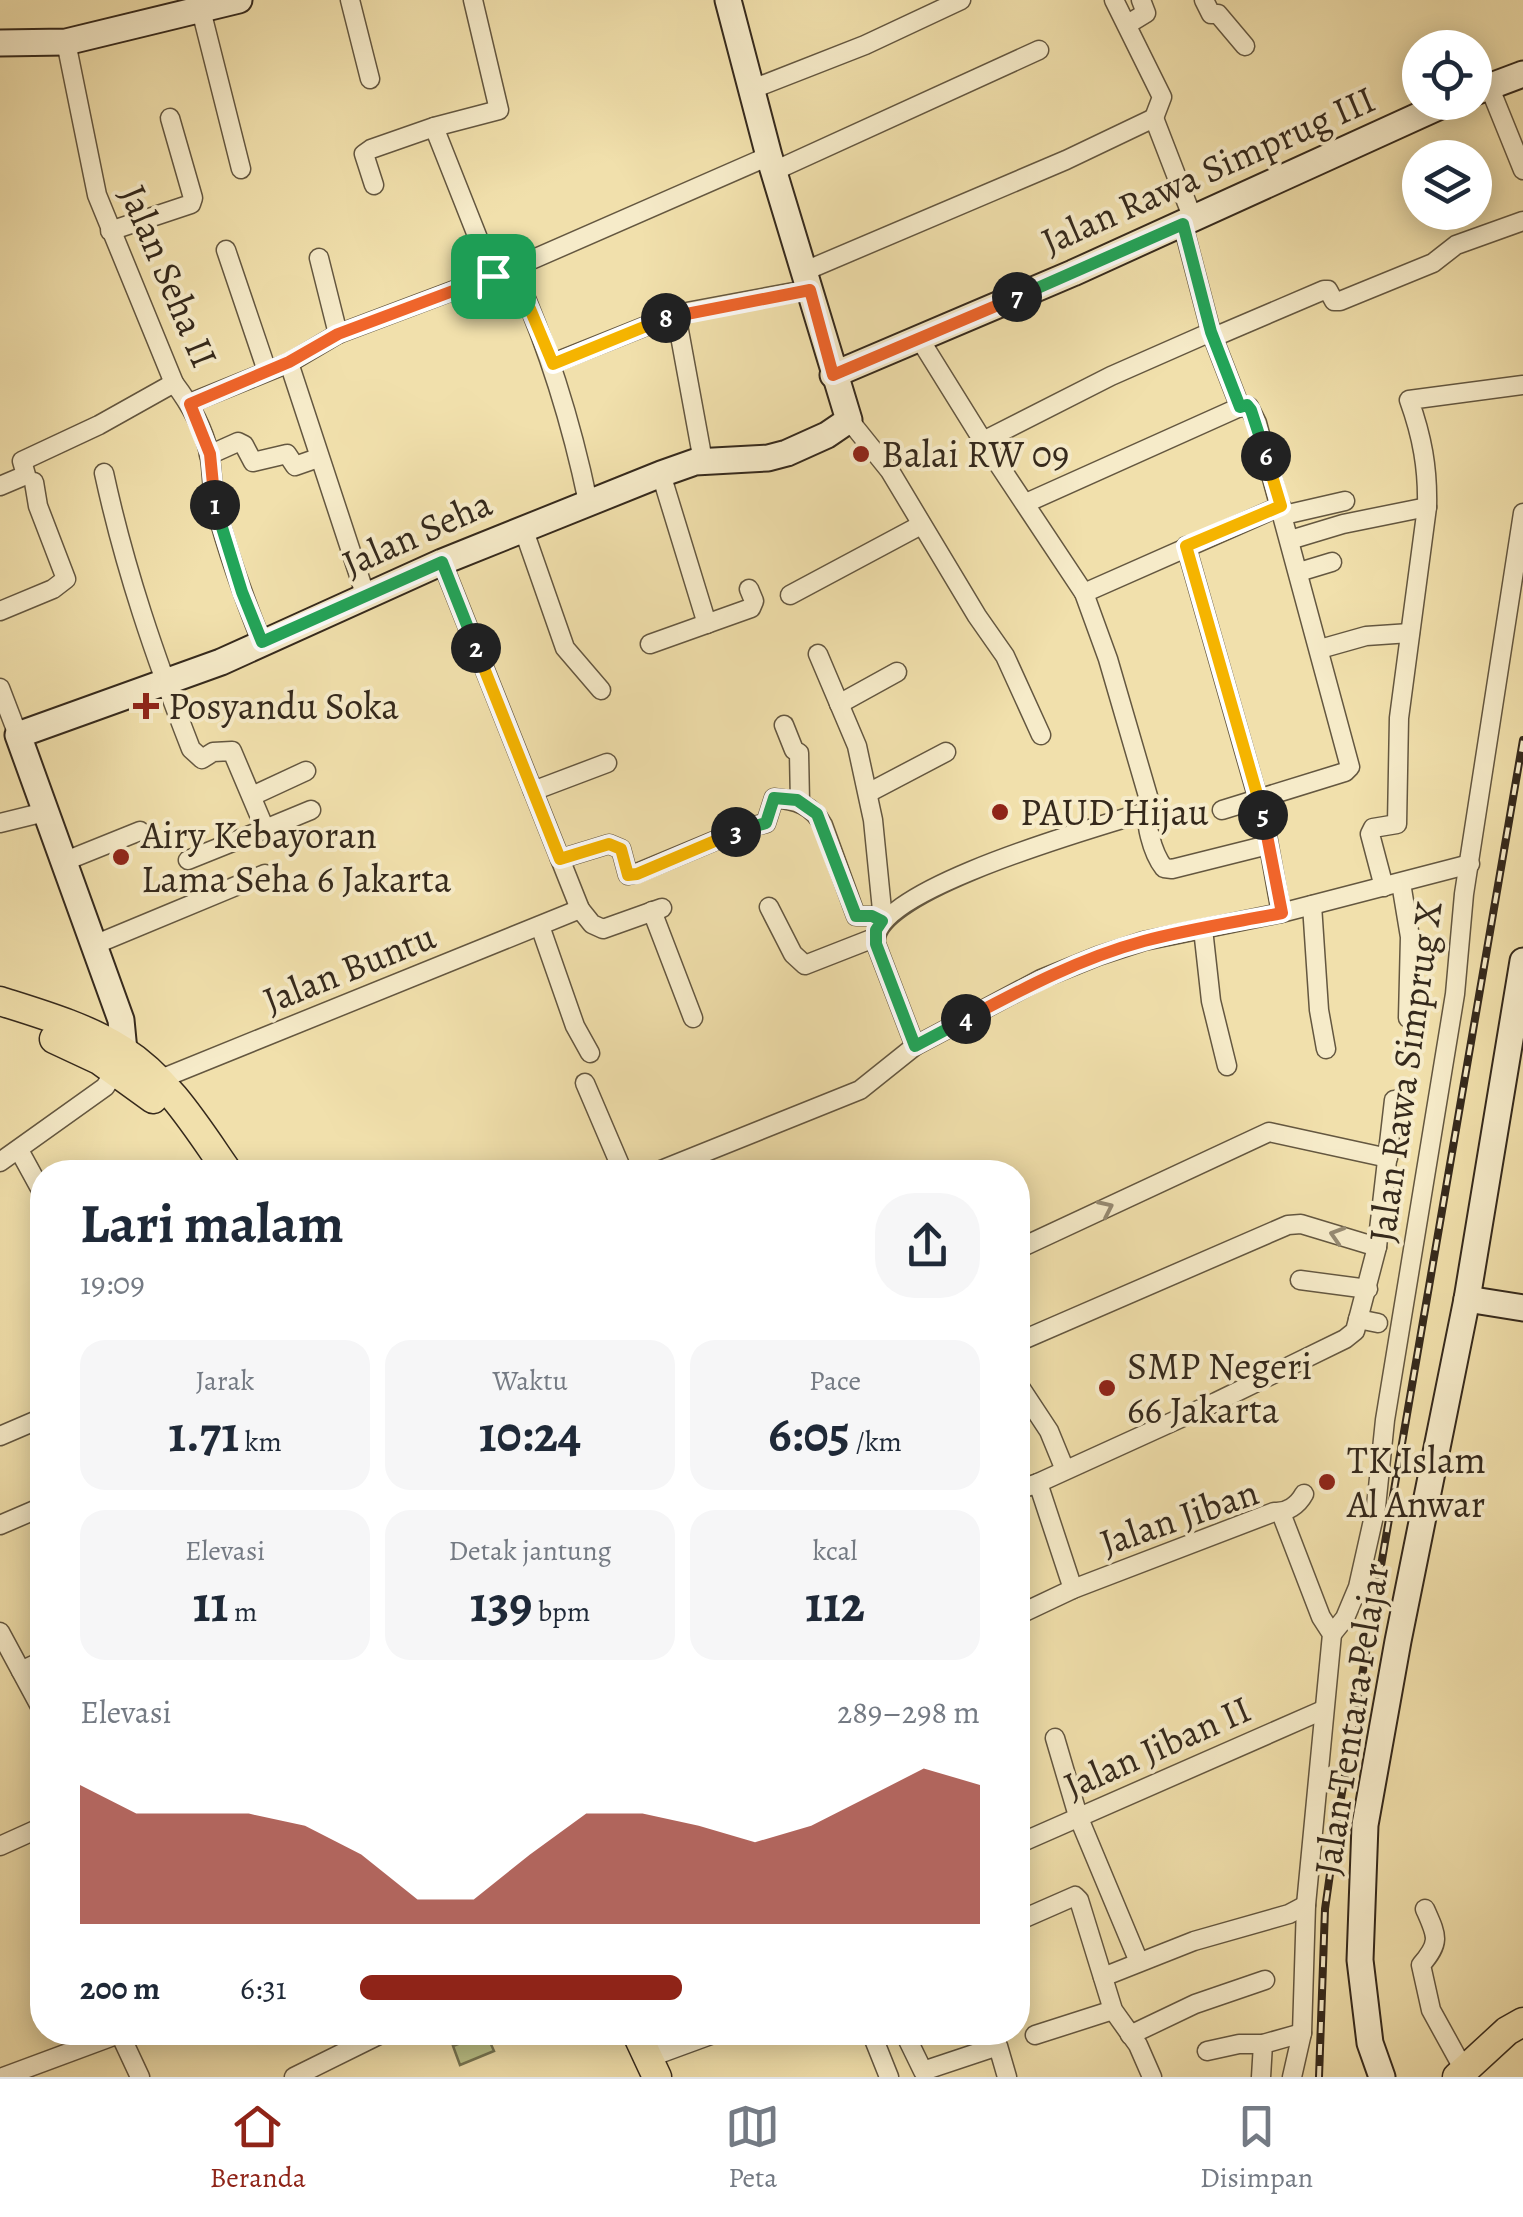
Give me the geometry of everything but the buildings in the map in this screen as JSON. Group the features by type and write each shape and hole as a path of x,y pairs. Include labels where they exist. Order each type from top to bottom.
{"main road":[{"path":"0,1001 76,1027 153,1086 197,1127 220,1160"},
{"path":"0,1020 120,1060"},
{"path":"153,1086 200,1160"},
{"path":"1460,2074 1507,2031 1523,2022"}],"street":[{"path":"0,44 66,42 239,0"},
{"path":"350,0 370,80"},
{"path":"374,186 364,154 434,127 500,110 472,0"},
{"path":"750,90 865,45 961,0"},
{"path":"1114,0 1162,97 1154,118 1188,222 1212,335 1240,407"},
{"path":"1128,24 1146,12 1141,0"},
{"path":"1204,0 1211,14 1218,14 1244,46"},
{"path":"731,1 750,90 849,420 890,471 1005,656 1041,735"},
{"path":"201,10 241,169"},
{"name":"Jalan Seha II","path":"66,42 96,195 174,383 190,404 210,454 214,498 226,546 262,642"},
{"path":"190,404 289,362 338,334 771,164 1039,50"},
{"path":"1492,85 1523,74"},
{"path":"1492,109 1523,170"},
{"path":"110,231 190,204 193,198 170,118"},
{"path":"553,364 676,314 807,280 1154,118"},
{"name":"Jalan Rawa Simprug III","path":"833,375 1188,222 1410,120"},
{"path":"434,127 493,276"},
{"path":"982,441 1111,376 1324,290 1340,301 1433,263 1456,245 1523,221"},
{"path":"226,250 267,372"},
{"path":"319,258 338,334"},
{"path":"513,268 553,364 588,502"},
{"path":"676,314 703,461"},
{"path":"920,338 982,441 1084,592 1150,802 1145,812 1158,860 1164,868 1268,844"},
{"path":"289,362 366,597"},
{"path":"0,486 26,475 22,461 99,425 174,383"},
{"path":"1408,1018 1410,937 1370,834 1373,828 1397,824 1399,718 1426,506 1428,472 1409,400 1523,384"},
{"path":"1026,503 1240,407 1250,407 1282,510 1350,764 1348,770 1222,810"},
{"name":"Jalan Seha","path":"18,735 91,706 165,684 442,562 661,474 703,461 768,458 787,453 828,435 849,420"},
{"path":"210,454 238,442 253,462 287,454 295,466 318,458"},
{"path":"104,473 123,560 165,684 195,756 202,759 213,752 232,751 265,829"},
{"path":"661,474 707,624"},
{"path":"0,610 63,584 66,579 47,533 34,482"},
{"path":"1084,592 1186,546 1282,510 1346,501"},
{"path":"1290,540 1426,506"},
{"name":"Jalan Rawa Simprug X","path":"1332,1634 1345,1618 1358,1587 1376,1508 1385,1420 1455,994 1470,864 1523,513"},
{"path":"790,595 921,525"},
{"path":"523,528 565,648 601,690"},
{"path":"1186,546 1259,799 1282,913"},
{"path":"442,562 580,909 592,924 603,929 657,909 693,1018"},
{"path":"1299,572 1332,562"},
{"path":"650,644 751,608 754,601 749,589"},
{"path":"1320,649 1366,636 1410,633"},
{"path":"818,654 858,746 868,793 880,926 915,1046"},
{"path":"839,704 897,672"},
{"path":"0,688 121,1020 120,1060 105,1087 0,1162"},
{"path":"784,725 799,753 800,802"},
{"path":"868,793 946,752"},
{"path":"533,791 607,763"},
{"path":"252,796 306,771"},
{"path":"560,859 609,844 621,849 628,875 637,874 766,823 771,802 777,798 800,802 817,814 823,825 856,916 872,916 880,926"},
{"path":"188,860 311,810"},
{"path":"0,823 45,812"},
{"path":"770,907 792,954 805,965 880,926 913,898 1014,854 1145,812"},
{"path":"63,862 140,830"},
{"path":"686,1160 860,1090 915,1046 1038,981 1144,942 1282,913 1470,864"},
{"path":"94,945 266,874"},
{"path":"1312,905 1318,1010 1326,1049"},
{"name":"Jalan Buntu","path":"153,1086 580,909"},
{"path":"540,926 574,1026 590,1053"},
{"path":"1203,928 1211,1001 1227,1066"},
{"name":"Jalan Tentara Pelajar","path":"1382,2077 1370,2043 1360,1960 1365,1824 1467,1299 1523,961"},
{"path":"585,1083 618,1160"},
{"path":"1030,1486 1331,1347 1355,1331 1377,1248 1394,1100"},
{"path":"1030,1243 1269,1132 1388,1158"},
{"path":"19,1150 30,1170"},
{"path":"1030,1337 1288,1225 1301,1224 1377,1248"},
{"path":"1300,1280 1368,1289"},
{"path":"1467,1299 1523,1308"},
{"path":"1358,1319 1378,1323"},
{"path":"1030,1402 1049,1431 1066,1470"},
{"path":"0,1436 30,1423"},
{"path":"1038,1483 1073,1589"},
{"path":"1281,1513 1298,1503 1304,1494"},
{"name":"Jalan Jiban","path":"1030,1609 1274,1512 1286,1517 1321,1617 1332,1634"},
{"path":"0,1525 30,1513"},
{"path":"0,1632 30,1687"},
{"path":"1292,2077 1302,2033 1306,1905 1332,1634"},
{"path":"21,1670 30,1667"},
{"name":"Jalan Jiban II","path":"1030,1838 1323,1710"},
{"path":"1055,1738 1078,1816 1139,1962"},
{"path":"0,1846 30,1835"},
{"path":"1030,1915 1077,1897 1113,2010 1152,2077"},
{"path":"1103,1977 1194,1941 1289,1914 1306,1905"},
{"path":"1425,1909 1436,1937 1433,1952 1421,1966 1429,2004 1460,2074"},
{"path":"1130,2034 1195,2004 1265,1980"},
{"path":"1035,2036 1113,2010"},
{"path":"1207,2051 1263,2044 1302,2033"},
{"path":"1262,2077 1263,2044"},
{"path":"3,2077 87,2045"},
{"path":"125,2045 140,2077"},
{"path":"294,2077 359,2045"},
{"path":"644,2061 685,2045"},
{"path":"876,2045 889,2077"},
{"path":"910,2045 922,2072 984,2045"},
{"path":"997,2045 1007,2077"}],"green space":[{"path":"491,2045 494,2051 460,2065 453,2046"}],"railway":[{"path":"1319,2077 1325,1909 1340,1804 1523,740"}],"place":[{"name":"Balai RW 09","path":"861,454"},
{"name":"Posyandu Soka","path":"146,706"},
{"name":"PAUD Hijau","path":"1000,812"},
{"name":"Airy Kebayoran Lama Seha 6 Jakarta","path":"121,857"},
{"name":"SMP Negeri 66 Jakarta","path":"1107,1388"},
{"name":"TK Islam Al Anwar","path":"1327,1482"}],"route":[{"path":"1183,224 1211,332 1240,407 1250,407 1281,506 1186,546 1259,799 1282,913 1144,942 1098,956 1041,979 915,1046 874,938 882,921 872,916 856,916 823,825 817,814 797,800 774,798 766,823 637,874 628,875 621,849 609,844 560,859 442,562 262,642 226,546 212,487 210,454 190,404 289,362 338,334 493,276 513,268 553,364 676,314 810,290 833,375 1183,224"}]}
